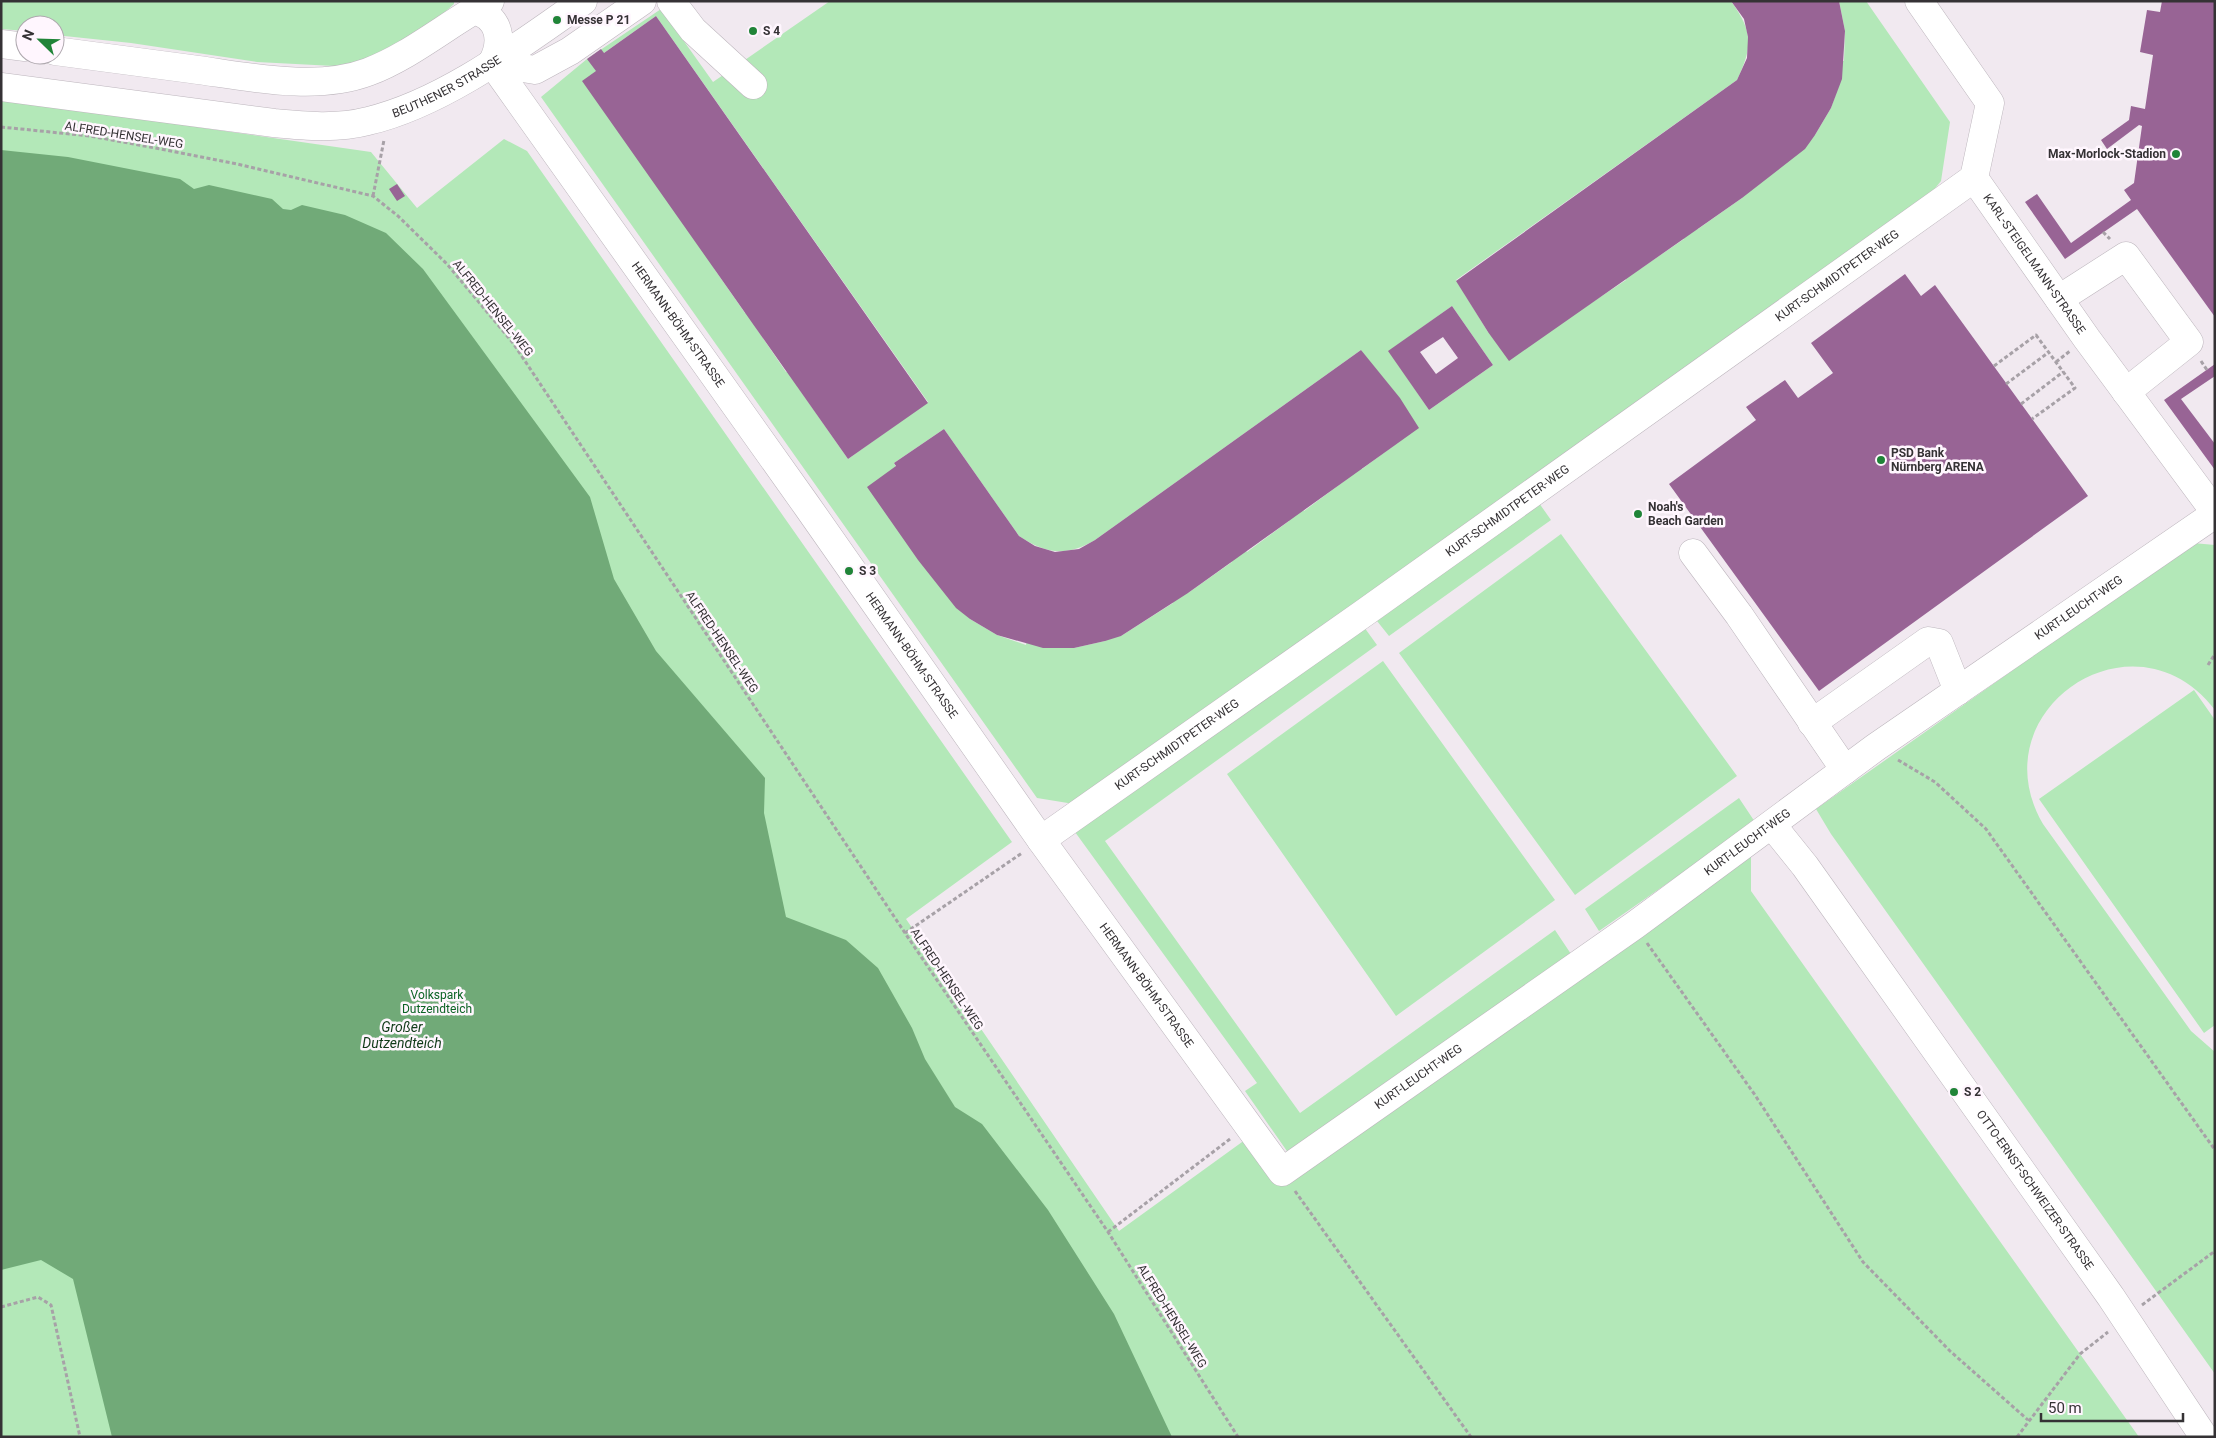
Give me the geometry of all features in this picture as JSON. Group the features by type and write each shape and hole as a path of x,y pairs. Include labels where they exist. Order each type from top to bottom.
{"street":[{"path":"492,63 584,1"},
{"path":"492,63 535,70 570,51 642,1"},
{"path":"671,1 693,30 753,85"},
{"path":"1919,1 1990,103 1974,178"},
{"name":"BEUTHENER STRASSE","path":"1,87 274,123 310,126 353,124 389,116 433,97 492,63 498,48 497,28 477,4 382,66 354,76 342,78 307,81 271,79 65,52"},
{"path":"1,44 15,46"},
{"path":"114,102 120,59"},
{"name":"HERMANN-BÖHM-STRASSE","path":"492,63 819,522 1041,840 1282,1172"},
{"name":"KARL-STEIGELMANN-STRASSE","path":"1974,178 2059,299 2215,513"},
{"name":"KURT-SCHMIDTPETER-WEG","path":"1041,840 1372,607 1974,178"},
{"path":"2059,299 2126,256 2189,342 2126,392"},
{"name":"KURT-LEUCHT-WEG","path":"1282,1172 1635,925 1876,747 2215,513"},
{"path":"1693,553 1845,770"},
{"path":"1812,723 1928,641 1939,643 1958,690"},
{"name":"OTTO-ERNST-SCHWEIZER-STRASSE","path":"1772,825 1805,866 2124,1318 2204,1437"}],"path":[{"path":"373,196 389,116"},
{"name":"ALFRED-HENSEL-WEG","path":"1,127 90,136 150,147 237,164 373,196 398,216 447,264 513,343 905,934 1108,1232 1238,1437"},
{"path":"1994,366 2036,335 2075,388 2032,419"},
{"path":"2006,384 2049,352"},
{"path":"2021,404 2063,372"},
{"path":"2208,666 2215,654"},
{"path":"1876,747 1935,782 1986,829 2215,1150"},
{"path":"905,934 1041,840"},
{"path":"1635,925 1755,1094 1863,1262 1950,1351 2028,1420"},
{"path":"1108,1232 1248,1125"},
{"path":"1282,1172 1472,1437"},
{"path":"2017,1437 2028,1420 2080,1354 2124,1318 2215,1251"},
{"path":"1,1307 38,1297 51,1306 80,1437"}],"green space":[{"path":"1,1 454,1 454,4 428,27 374,59 334,66 257,62 131,43 65,36 65,15 15,15 15,30 1,29"},
{"path":"830,1 1731,1 1743,22 1748,39 1746,58 1737,80 1456,280 1488,332 1582,309 1626,280 1605,251 1640,269 1684,239 1663,211 1698,229 1742,198 1787,113 1815,135 1831,108 1841,79 1809,56 1844,61 1845,31 1839,1 1866,1 1950,122 1941,181 1928,197 1545,467 1074,804 1037,798 541,97 587,59 661,9 713,82","holes":["656,16 928,402 848,459 797,386 825,366 786,372 756,328 784,308 745,313 715,270 604,53","1452,306 1493,365 1429,410 1389,351","1361,350 1405,437 1362,469 1342,440 1347,479 1304,511 1284,481 1289,521 1247,552 1227,523 1213,532 1232,562 1188,593 1168,564 1154,573 1173,603 1121,636 1094,608 1105,641 1074,648 1032,610 1026,645 997,635 970,619 894,463 944,429 1019,536 1038,547 1056,551 1075,549 1095,540"]},
{"name":"Großer Dutzendteich","path":"1,99 371,152 417,208 504,139 527,151 1012,842 906,919 1119,1231 1249,1137 1279,1180 1751,851 1751,891 2139,1437 1,1437"},
{"path":"1539,503 1551,520 1389,636 1377,621"},
{"path":"1561,534 1737,776 1575,895 1399,653"},
{"path":"2193,543 2215,545 2215,710 2182,680 2145,667 2108,670 2074,685 2047,710 2031,744 2028,782 2043,824 2191,1031 2215,1052 2215,1374 1831,834 1816,809"},
{"path":"1364,627 1377,645 1105,841 1300,1113 1555,930 1571,954 1289,1154 1245,1091 1257,1083 1075,832"},
{"path":"1383,661 1555,900 1396,1016 1227,774"},
{"path":"2194,690 2215,720 2215,1025 2204,1033 2039,799"},
{"path":"1739,798 1755,822 1599,931 1585,909"}],"water":[{"name":"Großer Dutzendteich","path":"1,150 68,157 180,179 194,189 209,185 272,199 283,209 291,210 302,205 345,215 386,233 423,269 590,497 614,579 656,651 765,778 764,813 786,917 846,940 878,968 912,1028 925,1059 955,1107 982,1124 1048,1210 1114,1314 1172,1437 112,1437 73,1279 41,1260 1,1270"}],"building":[{"path":"1731,1 1839,1 1845,31 1842,79 1831,108 1815,135 1805,149 1742,198 1509,361 1456,281 1737,80 1747,58 1748,37 1744,19"},
{"name":"Max-Morlock-Stadion","path":"2162,1 2215,1 2215,317 2137,209 2065,259 2025,202 2037,194 2071,243 2131,200 2124,190 2134,183 2142,126 2139,125 2107,149 2101,140 2129,120 2131,106 2145,109 2153,55 2140,52 2147,10 2160,12"},
{"path":"656,16 928,403 848,459 582,81 596,71 587,59 601,49 604,53"},
{"path":"397,184 405,196 397,201 389,189"},
{"name":"PSD Bank Nürnberg ARENA","path":"1905,274 1921,296 1935,285 2088,496 1819,691 1669,484 1756,420 1746,407 1785,380 1798,398 1833,373 1811,343"},
{"path":"1452,306 1493,365 1429,410 1388,351","holes":["1443,337 1458,358 1436,374 1420,352"]},
{"path":"1361,350 1400,398 1419,428 1188,593 1121,636 1105,641 1074,648 1043,648 997,635 970,619 956,608 918,560 867,487 896,466 894,463 944,429 1019,536 1035,546 1055,552 1079,549 1095,540"},
{"path":"2215,364 2215,376 2181,399 2215,444 2215,470 2164,400"}],"place":[{"name":"Messe P 21","path":"557,20"},
{"name":"S 4","path":"753,31"},
{"name":"Max-Morlock-Stadion","path":"2176,154"},
{"name":"PSD Bank Nürnberg ARENA","path":"1881,460"},
{"name":"Noah's Beach Garden","path":"1638,514"},
{"name":"S 3","path":"849,571"},
{"name":"S 2","path":"1954,1092"}],"park label":[{"name":"Volkspark Dutzendteich","path":"437,1002"}]}
